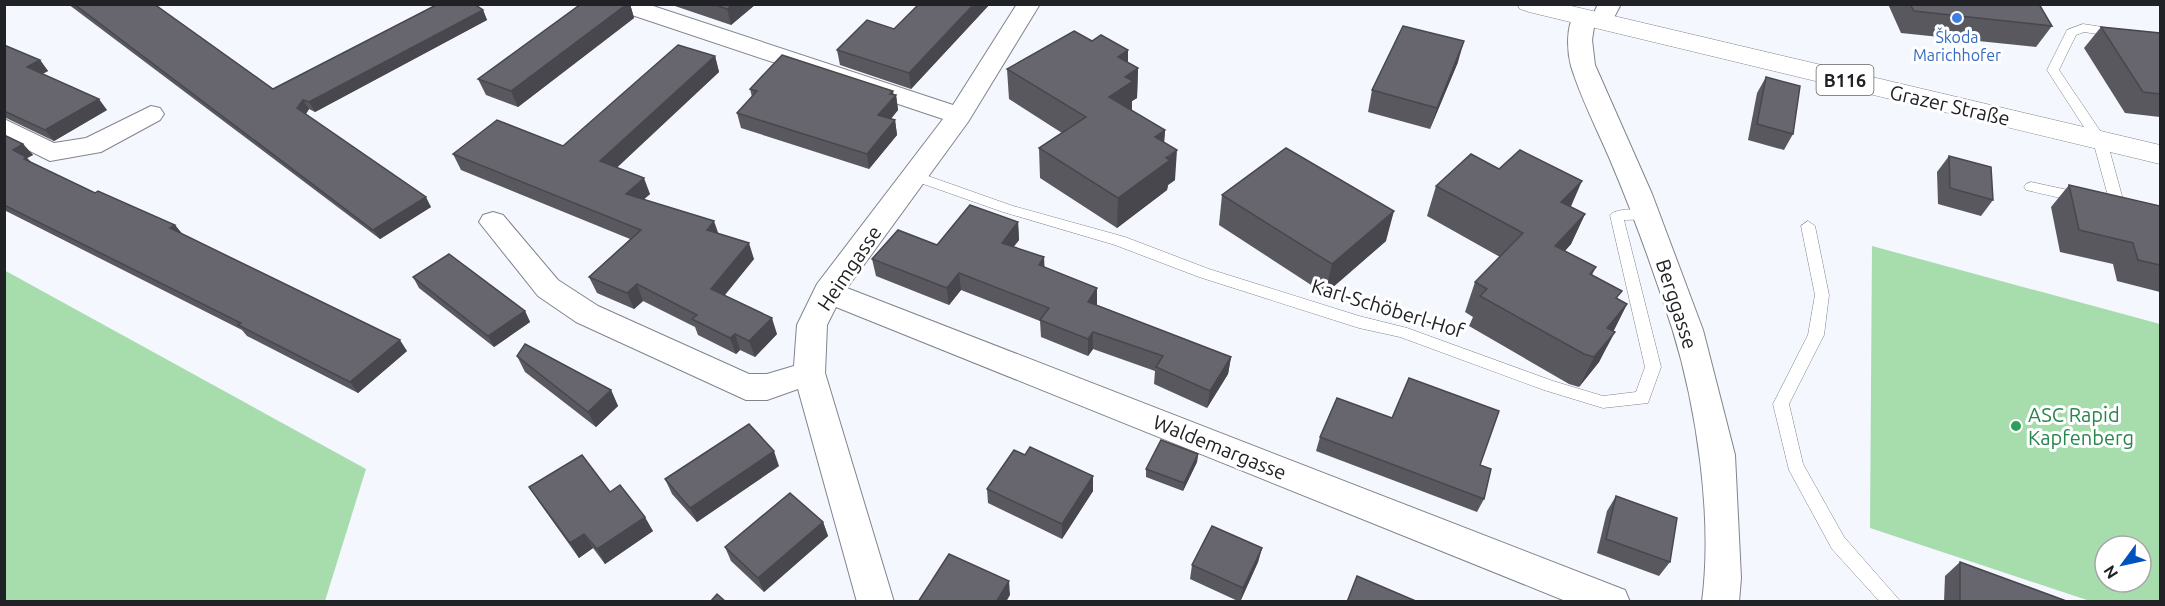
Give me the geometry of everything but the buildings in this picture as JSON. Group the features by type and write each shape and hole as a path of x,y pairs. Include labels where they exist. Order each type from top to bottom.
{"main road":[{"name":"Grazer Straße","path":"1529,4 1598,15 2160,155"}],"street":[{"path":"622,4 959,116"},
{"name":"Heimgasse","path":"876,602 809,373 812,325 828,292 959,116 1029,4"},
{"name":"Berggasse","path":"1598,15 1580,40 1583,64 1647,216 1688,330 1718,455 1723,578 1720,602"},
{"path":"4,127 50,152 92,146 151,114"},
{"path":"493,222 548,288 587,314 746,387 767,387 809,373"},
{"name":"Waldemargasse","path":"828,292 1612,602"}],"lane":[{"path":"2031,187 2112,205 2100,141 2053,69 2071,33 2083,27 2160,39"},
{"name":"Karl-Schöberl-Hof","path":"914,176 1008,209 1120,241 1204,273 1359,322 1402,332 1550,386 1603,402 1642,398 1653,367 1617,219 1617,215 1622,214 1647,216"},
{"path":"1808,226 1822,296 1816,335 1780,404 1795,465 1838,543 1892,602"}],"green space":[{"name":"ASC Rapid Kapfenberg","path":"1872,246 2160,324 2160,601 2090,601 1870,528"},
{"path":"4,270 366,469 325,601 5,601"}],"place":[{"name":"Škoda Marichhofer","path":"1957,18"},
{"name":"ASC Rapid Kapfenberg","path":"2016,426"}]}
